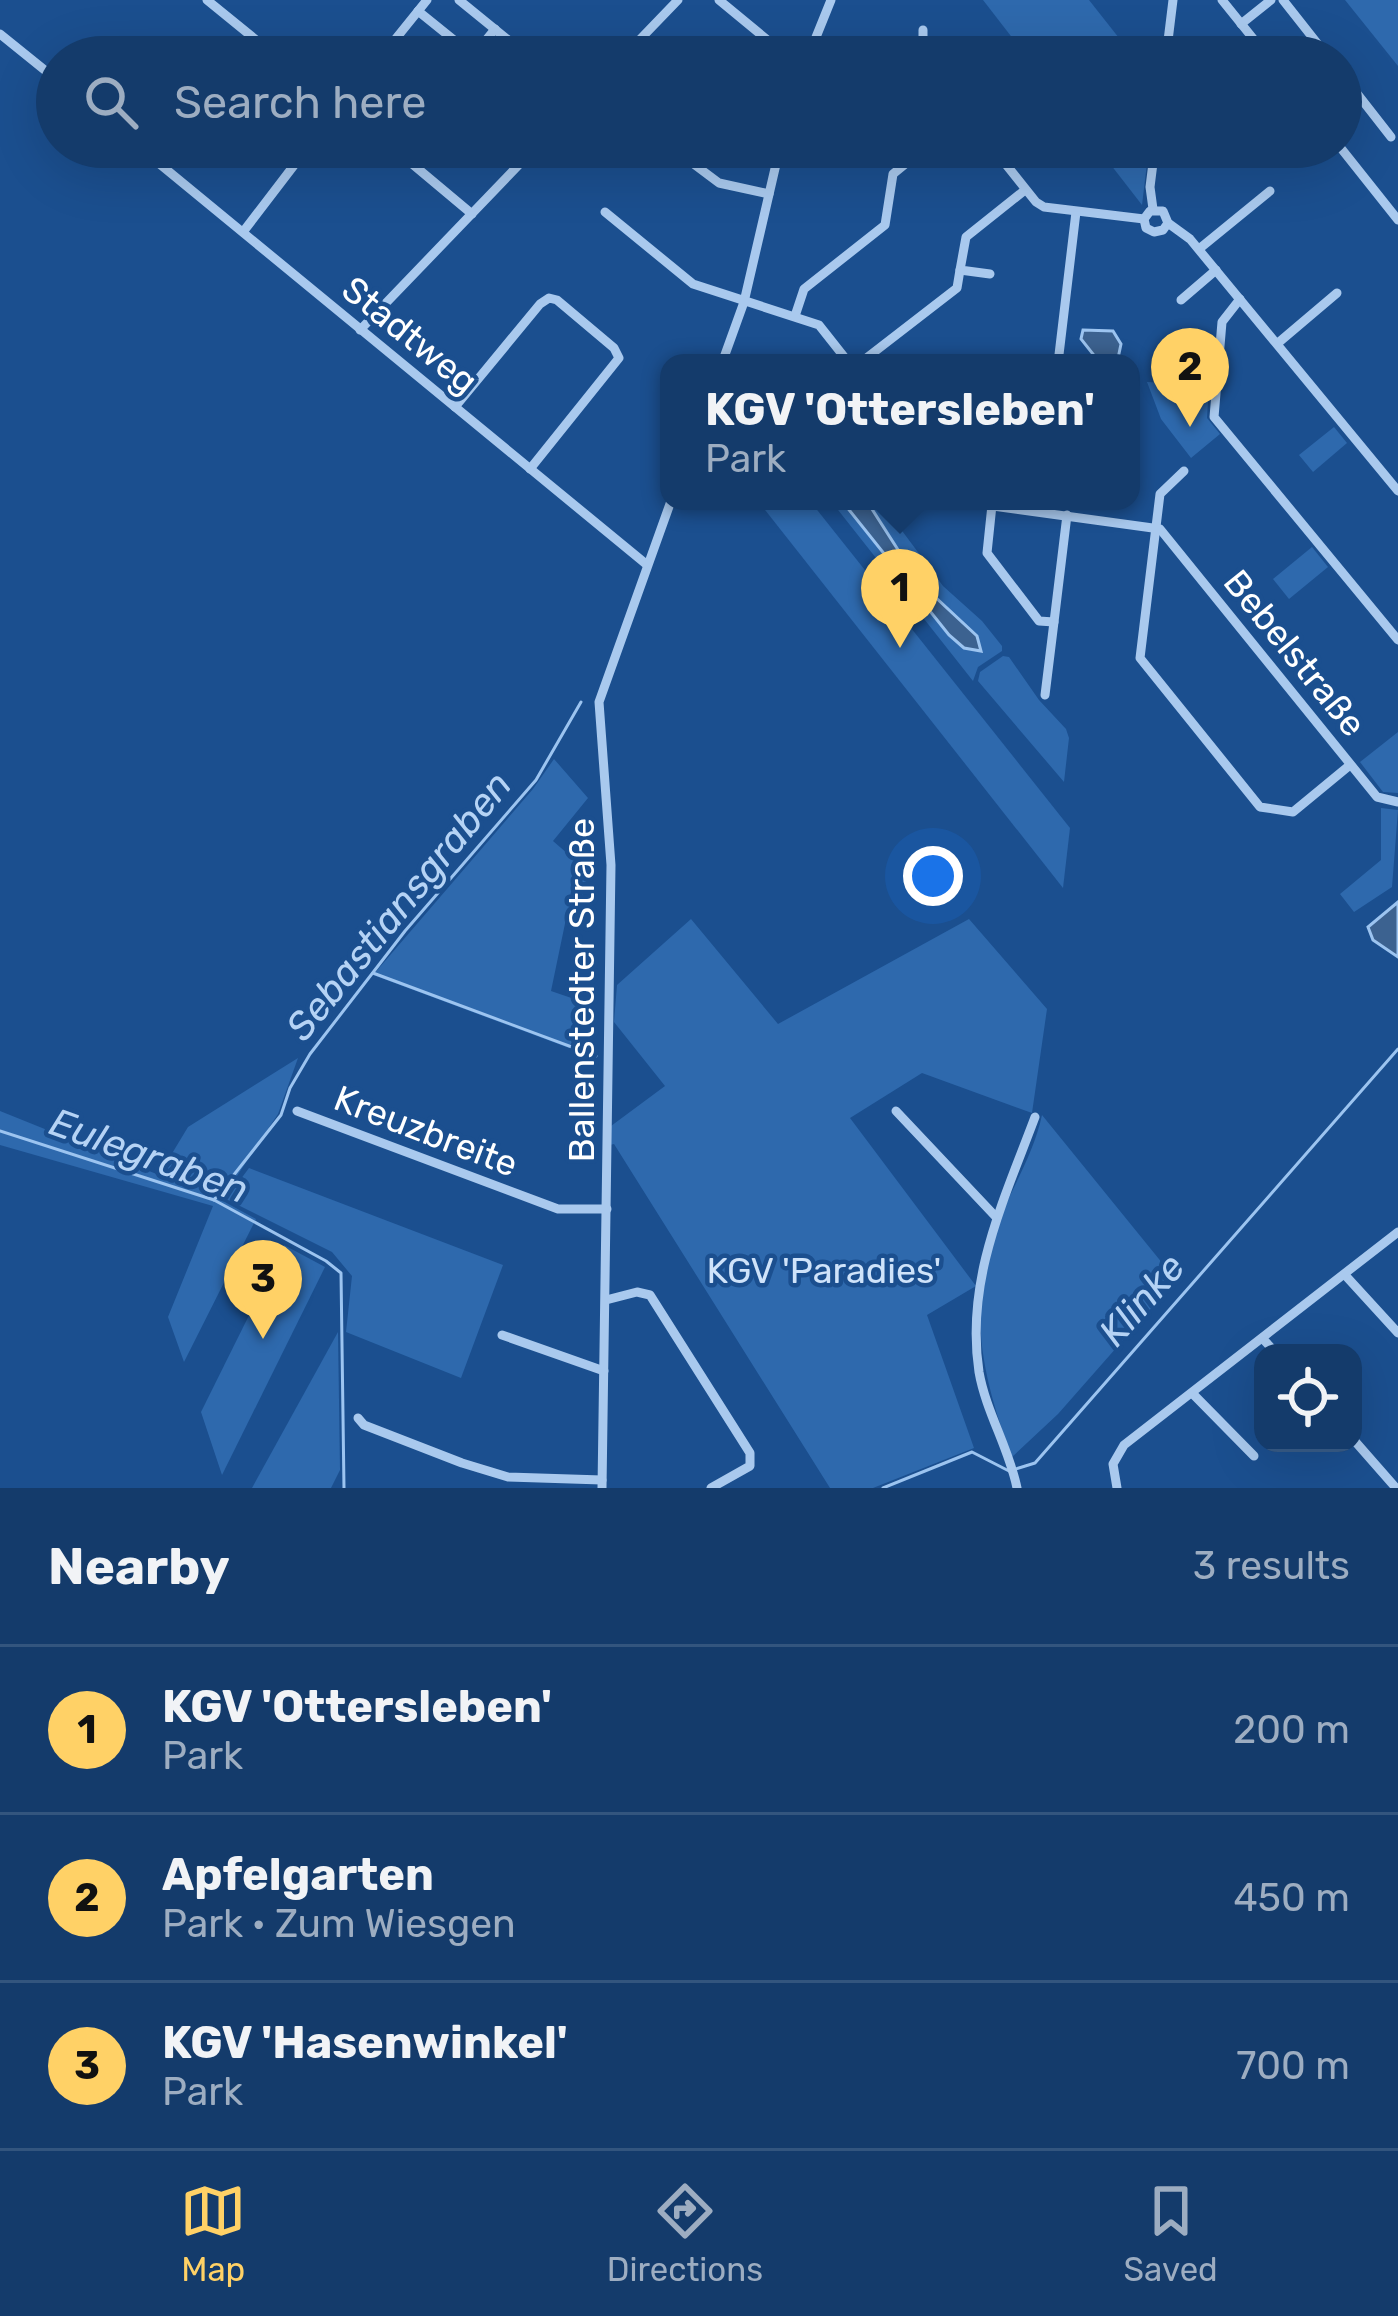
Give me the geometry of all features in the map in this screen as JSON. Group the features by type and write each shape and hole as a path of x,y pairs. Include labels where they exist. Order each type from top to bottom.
{"street":[{"path":"207,0 251,36"},
{"path":"406,0 421,7 452,36"},
{"path":"458,0 504,36"},
{"path":"643,36 678,0"},
{"path":"719,0 763,36"},
{"path":"816,36 831,0"},
{"path":"1169,36 1173,0"},
{"path":"1222,0 1251,36"},
{"path":"1241,24 1271,0"},
{"path":"1282,0 1311,36"},
{"path":"398,36 421,7"},
{"path":"490,36 495,29"},
{"path":"923,30 923,36"},
{"path":"0,34 36,63"},
{"path":"1362,100 1391,137"},
{"name":"Stadtweg","path":"165,168 646,564"},
{"path":"243,232 292,168"},
{"path":"417,168 472,214"},
{"path":"360,329 516,168"},
{"path":"698,168 714,181 769,194"},
{"path":"725,354 744,302 775,168"},
{"path":"795,316 804,289 885,225 892,173 899,168"},
{"path":"1008,168 1044,207 1144,219"},
{"path":"1152,168 1154,209"},
{"path":"1357,168 1398,220"},
{"path":"872,354 957,288 966,237 1025,190"},
{"path":"1199,249 1270,190"},
{"path":"1144,219 1154,209"},
{"path":"1144,219 1154,232 1163,230 1168,223 1166,214 1154,209"},
{"path":"605,212 693,284 819,326 842,354"},
{"path":"1059,354 1076,212"},
{"path":"1168,223 1178,226 1199,249 1398,491"},
{"path":"960,270 990,274"},
{"path":"1181,300 1216,270"},
{"path":"1278,343 1337,293"},
{"path":"1240,299 1222,322 1214,417 1398,640"},
{"path":"455,407 545,300 556,300 600,336 617,351 617,364 530,469"},
{"path":"1184,471 1160,494 1140,658 1266,809 1293,812 1350,765"},
{"name":"Ballenstedter Straße","path":"602,1484 611,865 599,702 667,510"},
{"path":"991,510 987,553 1040,621 1054,622"},
{"path":"1029,510 1156,527"},
{"path":"1045,695 1066,515"},
{"name":"Bebelstraße","path":"1156,527 1377,797 1398,802"},
{"name":"Kreuzbreite","path":"297,1111 558,1209 607,1209"},
{"path":"896,1111 996,1216"},
{"path":"1015,1479 982,1386 980,1277 996,1216 1035,1118"},
{"path":"1117,1488 1112,1469 1118,1451 1398,1232"},
{"path":"1346,1275 1398,1333"},
{"path":"606,1300 637,1292 650,1294 750,1453 744,1472 711,1488"},
{"path":"502,1334 604,1371"},
{"path":"1263,1339 1268,1344"},
{"path":"1192,1394 1254,1456"},
{"path":"358,1418 364,1425 508,1477 602,1484"},
{"path":"1362,1449 1396,1488"}],"green space":[{"path":"983,0 1089,0 1117,36 1011,36"},
{"path":"1345,0 1398,0 1398,66"},
{"path":"1113,168 1146,168 1142,205"},
{"path":"1147,382 1209,385 1207,418 1220,434 1191,458 1161,419"},
{"path":"1334,427 1347,443 1313,472 1299,455"},
{"path":"765,510 817,510 1070,828 1063,888"},
{"path":"838,510 887,510 943,586 1002,646 1002,651 978,667 973,681"},
{"path":"1312,547 1328,567 1289,599 1273,579"},
{"path":"1003,656 1009,657 1066,729 1064,782 978,681 980,672"},
{"path":"1398,732 1398,793 1383,792 1360,762"},
{"path":"554,759 588,798 553,841 591,874 579,904 567,914 551,991 589,1004 569,1048 373,975"},
{"path":"1381,808 1398,810 1392,887 1354,912 1340,894 1381,860"},
{"name":"KGV 'Paradies'","path":"691,919 778,1024 969,919 1047,1009 1032,1113 922,1073 850,1118 976,1286 927,1315 974,1448 873,1488 830,1488 614,1144 610,1145 611,1126 665,1086 614,1022 617,985"},
{"path":"298,1058 278,1114 221,1200 256,1219 184,1362 168,1317 213,1206 0,1145 0,1111 159,1175 188,1127"},
{"path":"1042,1115 1176,1280 1058,1414 1012,1457 988,1379 981,1300 990,1246"},
{"path":"249,1168 503,1265 461,1378 346,1332 352,1276 332,1252 226,1199"},
{"path":"284,1245 325,1267 222,1475 201,1412"},
{"path":"338,1332 340,1470 331,1488 252,1488"}],"shaded area":[{"path":"1083,330 1113,331 1121,344 1119,354 1093,354 1081,339"},
{"path":"849,510 873,510 918,581 977,636 981,651 964,648"},
{"path":"1398,902 1398,957 1373,940 1368,927"}],"waterway":[{"name":"Sebastiansgraben","path":"214,1200 281,1115 310,1054 405,931 536,780 581,702"},
{"path":"373,973 596,1056"},
{"name":"Klinke","path":"883,1488 972,1452 1009,1471 1035,1463 1398,1049"},
{"name":"Eulegraben","path":"0,1131 214,1200 341,1273 344,1488"}],"place":[{"name":"Apfelgarten","path":"1190,427"},
{"name":"KGV 'Ottersleben'","path":"900,648"},
{"name":"KGV 'Hasenwinkel'","path":"263,1339"}]}
